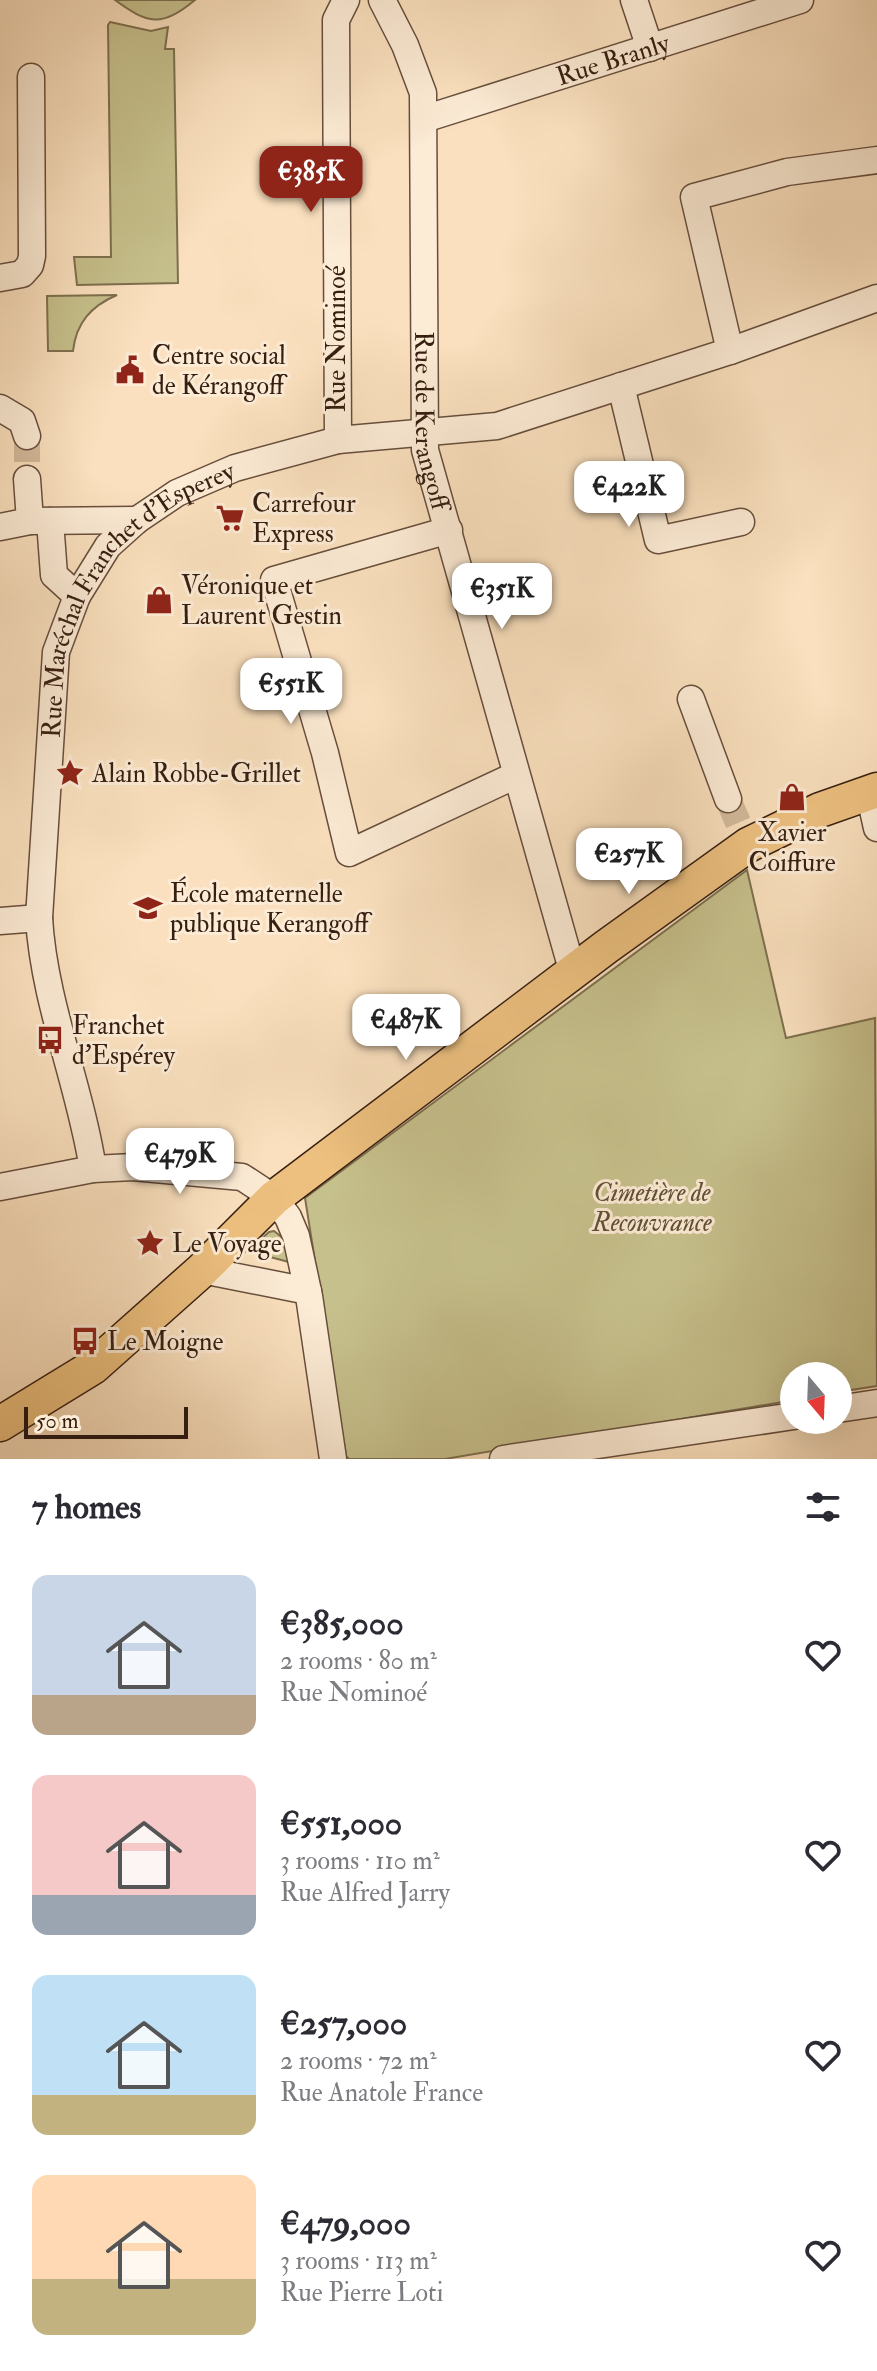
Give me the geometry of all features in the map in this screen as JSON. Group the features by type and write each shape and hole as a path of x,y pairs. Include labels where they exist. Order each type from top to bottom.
{"main road":[{"path":"0,1424 93,1367 202,1270 274,1198 573,973 745,838 873,791"}],"street":[{"name":"Rue Nominoé","path":"338,440 336,20 346,0"},
{"name":"Rue de Kerangoff","path":"382,0 405,45 423,93 425,450 573,973"},
{"path":"634,0 650,48"},
{"name":"Rue Branly","path":"424,119 800,0"},
{"path":"0,278 22,274 30,265 32,256 31,77"},
{"path":"730,351 694,197 787,172 877,160"},
{"name":"Rue Maréchal Franchet d'Esperey","path":"93,1169 45,962 39,918 56,652 77,596 108,546 137,520 177,493 235,468 338,440 497,426 730,351 877,298"},
{"path":"621,386 658,540 741,522"},
{"path":"0,408 22,421 27,436"},
{"path":"27,479 54,575 77,596"},
{"path":"0,527 40,521 137,520"},
{"path":"449,530 274,580 325,753 349,853 516,775"},
{"path":"691,699 728,799"},
{"path":"873,791 877,828"},
{"path":"0,921 39,918"},
{"path":"0,1187 93,1169 133,1167 242,1177 274,1198 288,1217 296,1236 308,1291 333,1459"},
{"path":"202,1270 308,1291"},
{"path":"852,1407 877,1403"},
{"path":"503,1459 614,1451 780,1419"}],"green space":[{"path":"115,0 195,0 173,15 155,20 137,14"},
{"path":"110,22 151,31 168,27 165,49 174,49 178,283 77,285 74,257 111,257"},
{"path":"117,295 100,304 86,317 77,332 73,351 48,351 47,296"},
{"name":"Cimetière de Recouvrance","path":"747,870 786,1038 875,1018 877,1386 852,1390 852,1362 780,1362 780,1402 445,1459 349,1459 346,1456 305,1198"},
{"path":"274,1231 284,1239 289,1262 247,1251"}],"tunnel":[{"path":"27,436 27,479"},
{"path":"728,799 742,832"}],"place":[{"name":"Centre social de Kérangoff","path":"130,370"},
{"name":"Carrefour Express","path":"230,518"},
{"name":"Véronique et Laurent Gestin","path":"159,600"},
{"name":"Alain Robbe-Grillet","path":"70,773"},
{"name":"Xavier Coiffure","path":"792,797"},
{"name":"École maternelle publique Kerangoff","path":"148,908"},
{"name":"Franchet d'Espérey","path":"50,1040"},
{"name":"Le Voyage","path":"150,1243"},
{"name":"Le Moigne","path":"85,1341"}]}
